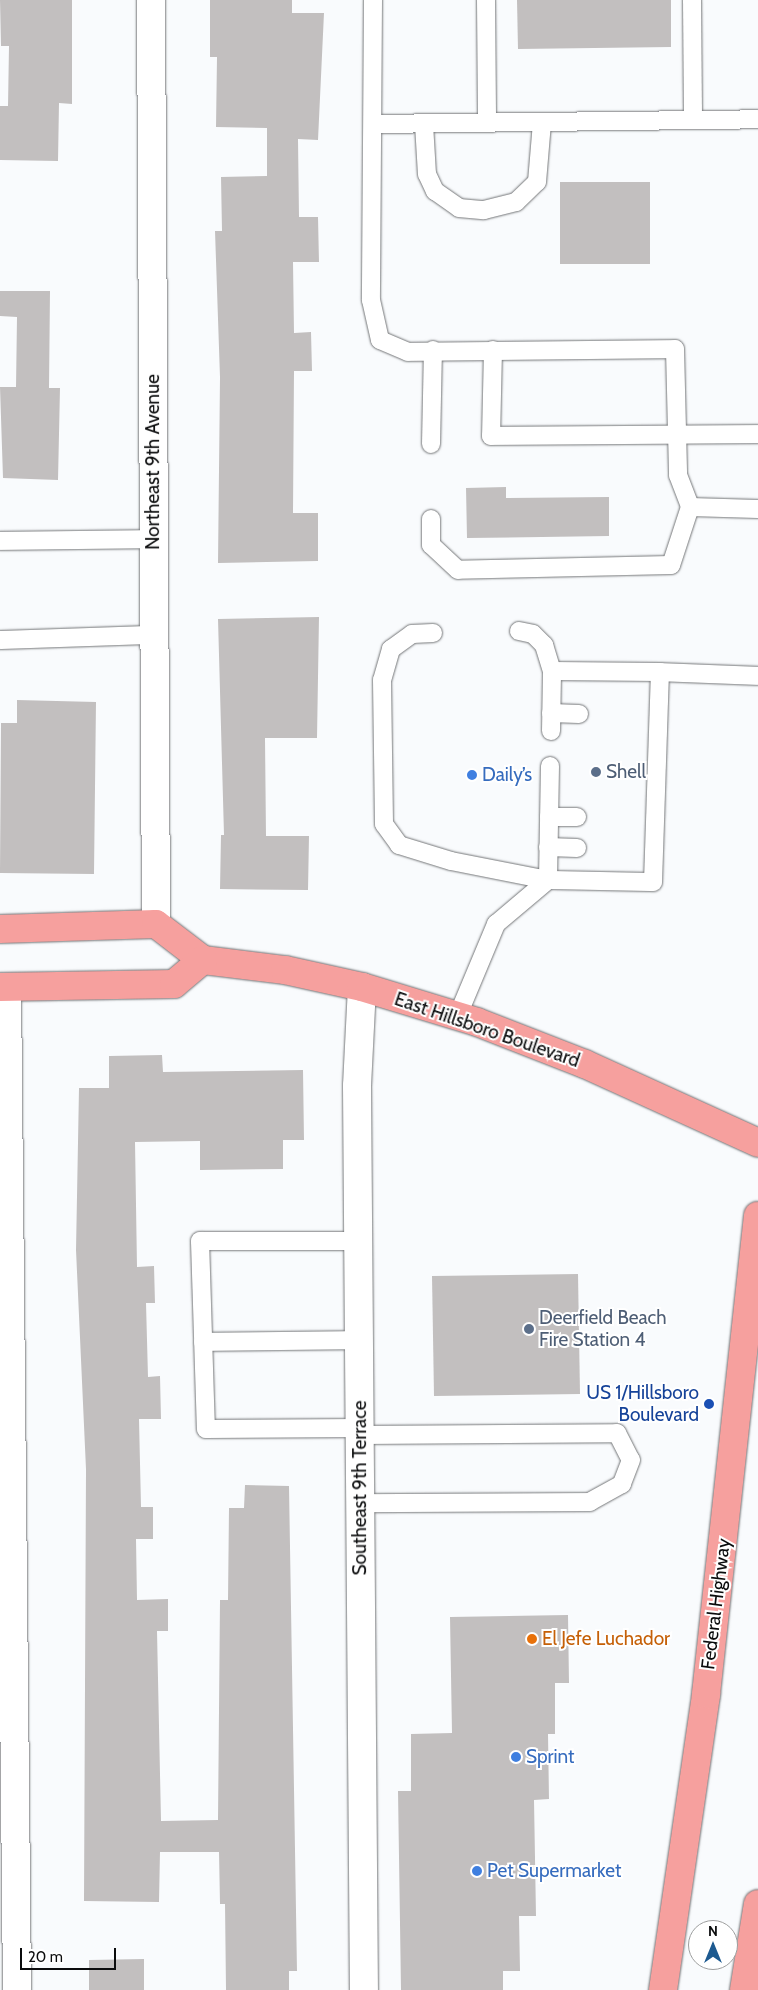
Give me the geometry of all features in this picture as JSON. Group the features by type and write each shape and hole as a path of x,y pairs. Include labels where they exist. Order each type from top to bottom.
{"main road":[{"path":"0,929 156,924 203,960 174,984 4,987"},
{"name":"East Hillsboro Boulevard","path":"203,960 285,970 362,987 458,1015 585,1064 758,1143"},
{"name":"Federal Highway","path":"663,1990 709,1666 758,1216"},
{"path":"744,1990 758,1904"}],"street":[{"name":"Northeast 9th Avenue","path":"151,0 156,924"},
{"path":"4,987 17,1990"},
{"name":"Southeast 9th Terrace","path":"362,987 357,1086 364,1990"}],"lane":[{"path":"372,0 371,300 380,340 408,352 433,350 675,349 678,475 690,507 671,565 458,570 431,545 431,519"},
{"path":"486,0 487,123"},
{"path":"692,0 693,120"},
{"path":"373,124 758,119"},
{"path":"424,124 427,174 435,191 459,208 484,210 516,202 537,182 542,122"},
{"path":"431,444 433,350"},
{"path":"493,350 490,436 758,434"},
{"path":"690,507 758,509"},
{"path":"0,541 154,539"},
{"path":"519,630 532,634 544,645 552,671 551,722 579,714"},
{"path":"433,633 412,634 391,648 382,680 384,824 399,845 451,861 548,880 654,882 646,850 651,716 660,672"},
{"path":"0,640 154,635"},
{"path":"552,671 660,672 758,676"},
{"path":"458,1015 496,924 548,880 550,766"},
{"path":"549,817 577,817"},
{"path":"548,847 577,848"},
{"path":"358,1241 200,1241 206,1429 360,1432 617,1433 631,1460 622,1484 590,1502 360,1503"},
{"path":"203,1342 359,1340"}],"building":[{"path":"0,0 72,0 72,104 59,103 58,161 0,160 0,106 8,106 9,46 1,46"},
{"path":"210,0 292,0 292,13 324,13 318,140 298,139 299,217 318,217 319,262 293,262 294,333 311,332 312,371 294,371 293,513 318,513 318,561 218,563 220,377 215,231 222,231 221,177 267,176 267,128 216,127 217,57 210,57"},
{"path":"517,0 671,0 671,47 518,49"},
{"path":"560,182 650,182 650,264 560,264"},
{"path":"0,291 50,291 49,388 60,388 58,480 3,478 0,387 16,387 17,317 0,316"},
{"path":"506,487 506,498 609,497 609,536 467,538 466,488"},
{"path":"319,617 317,738 265,738 266,836 309,836 308,890 220,889 221,835 224,835 218,619"},
{"path":"17,700 96,702 94,874 0,873 1,723 17,723"},
{"path":"162,1055 163,1072 303,1070 304,1140 283,1140 283,1169 200,1170 200,1141 135,1142 137,1267 154,1266 155,1303 146,1303 148,1377 160,1376 161,1419 139,1419 141,1507 153,1507 153,1539 136,1539 137,1600 168,1599 168,1631 157,1631 161,1821 218,1820 220,1600 228,1600 229,1508 244,1508 245,1485 289,1486 297,1971 289,1971 289,1990 226,1990 225,1904 220,1904 219,1852 160,1852 159,1902 84,1901 86,1469 76,1250 79,1088 109,1088 109,1056"},
{"path":"578,1274 580,1394 434,1396 432,1276"},
{"path":"568,1615 569,1683 555,1683 555,1734 548,1734 549,1799 534,1800 536,1916 519,1916 520,1971 503,1971 503,1990 401,1990 398,1791 411,1791 411,1734 452,1733 450,1617"},
{"path":"144,1959 144,1990 89,1990 89,1960"}],"place":[{"name":"Shell","path":"596,772"},
{"name":"Daily’s","path":"472,775"},
{"name":"Deerfield Beach Fire Station 4","path":"529,1329"},
{"name":"US 1/Hillsboro Boulevard","path":"709,1404"},
{"name":"El Jefe Luchador","path":"532,1639"},
{"name":"Sprint","path":"516,1757"},
{"name":"Pet Supermarket","path":"477,1871"}]}
